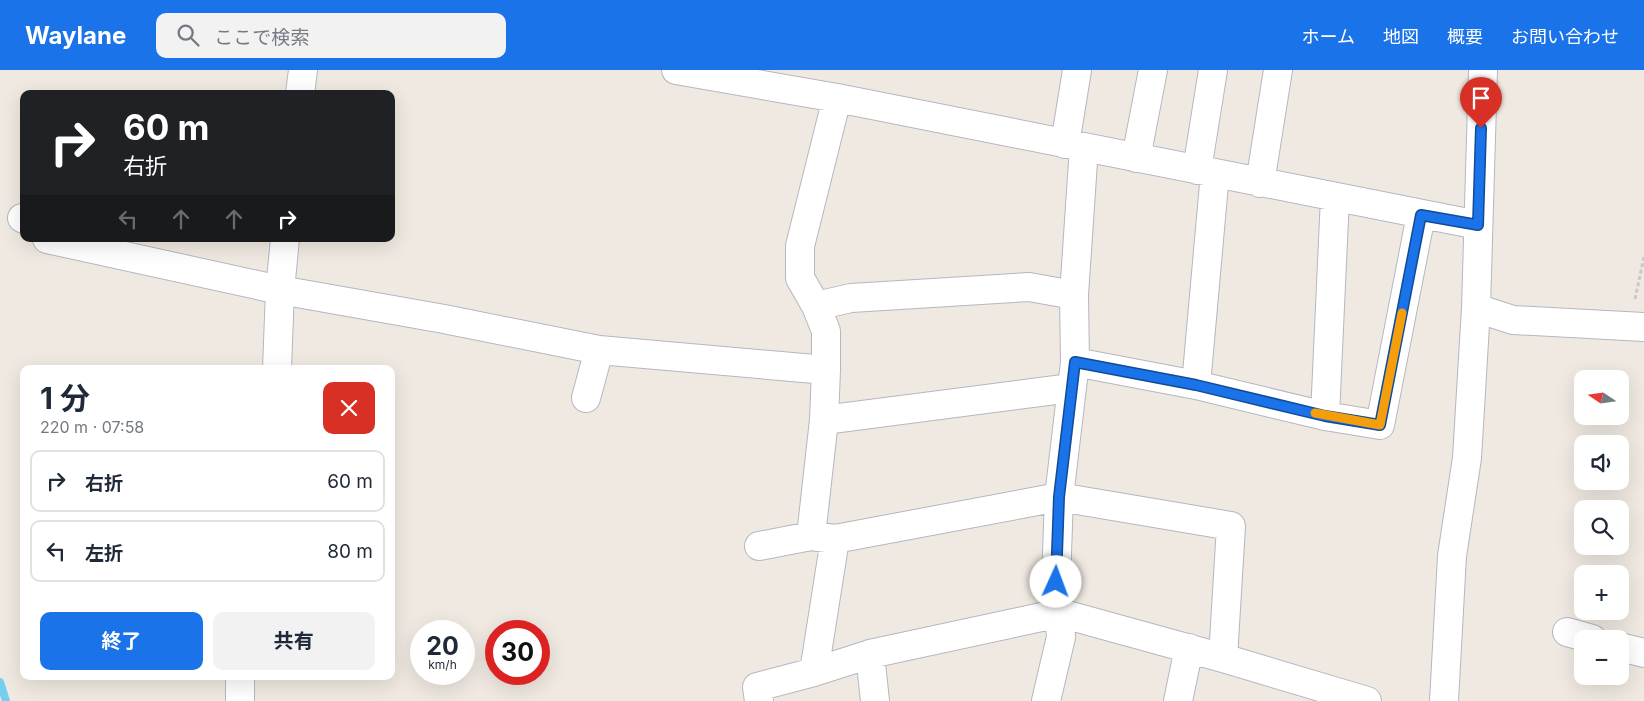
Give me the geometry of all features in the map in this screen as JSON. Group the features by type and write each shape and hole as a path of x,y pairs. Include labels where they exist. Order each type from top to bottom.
{"street":[{"path":"300,90 303,70"},
{"path":"676,70 837,98 1478,225"},
{"path":"1046,701 1061,637 1056,582 1059,497 1075,362 1074,146 1077,70"},
{"path":"1136,158 1153,70"},
{"path":"1196,385 1213,70"},
{"path":"1260,183 1278,70"},
{"path":"1444,701 1452,556 1467,458 1476,308 1483,70"},
{"path":"814,672 823,537 826,331 816,306 800,278 800,246 837,98"},
{"path":"1325,416 1335,198"},
{"path":"1075,362 1196,385 1325,416 1380,425 1421,215"},
{"path":"61,242 280,290 444,318 599,350 826,370"},
{"path":"277,365 280,290 285,242"},
{"path":"816,306 851,298 1029,286 1074,295"},
{"path":"1476,308 1513,320 1637,327"},
{"path":"586,398 599,350"},
{"path":"824,420 1071,388"},
{"path":"760,546 1059,497 1231,526 1223,658"},
{"path":"759,701 757,687 814,672 870,654 1060,612 1223,658 1314,693 1367,701"},
{"path":"1178,701 1189,648"},
{"path":"1629,649 1644,653"},
{"path":"870,654 875,701"},
{"path":"240,680 240,701"}],"path":[{"path":"1637,327 1644,257"}],"waterway":[{"path":"0,682 6,701"}],"slow traffic":[{"path":"1315,413 1380,425 1402,313"}],"route":[{"path":"1056,582 1059,497 1075,362 1196,385 1325,416 1380,425 1421,215 1478,225 1481,128"}]}
